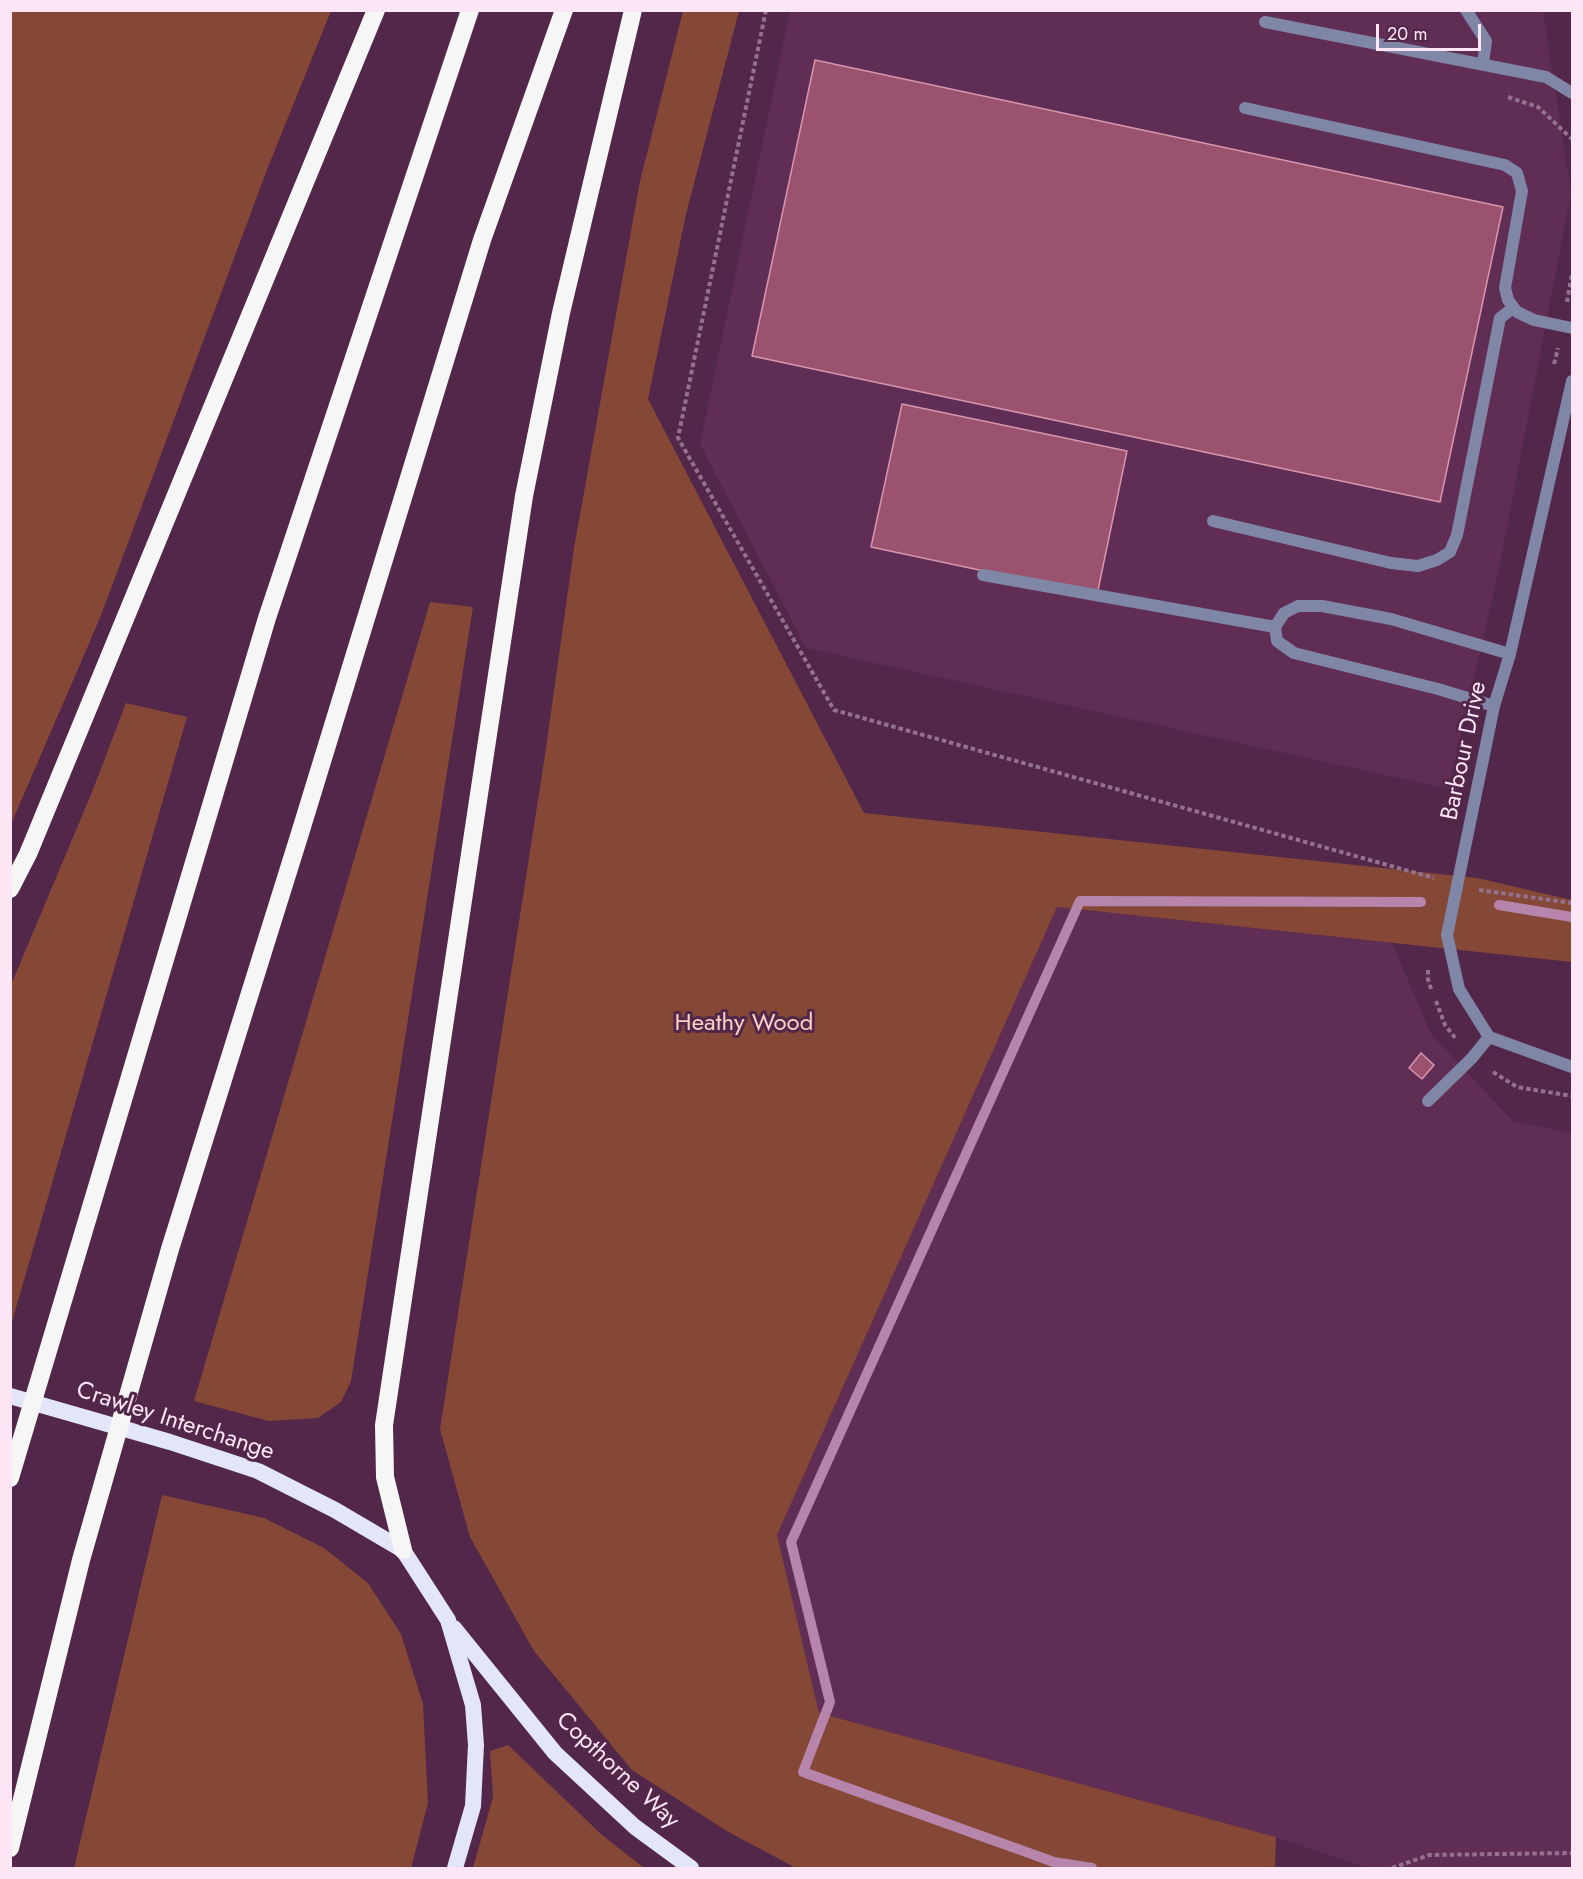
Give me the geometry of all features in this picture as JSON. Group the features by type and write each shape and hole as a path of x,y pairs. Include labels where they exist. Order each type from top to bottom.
{"highway":[{"path":"10,890 28,854 376,10"},
{"path":"10,1478 267,618 470,10"},
{"path":"10,1848 81,1560 170,1248 305,819 482,240 564,10"},
{"path":"403,1550 385,1477 384,1425 526,484 561,313 633,10"},
{"name":"Crawley Interchange","path":"10,1396 170,1442 258,1471 335,1510 403,1550 448,1620 473,1705 476,1745 473,1806 455,1869"},
{"name":"Copthorne Way","path":"448,1620 555,1753 635,1827 691,1869"}],"street":[{"path":"1466,10 1486,41 1483,64"},
{"path":"1265,22 1546,77 1572,93"},
{"path":"1245,108 1505,165 1516,173 1522,191 1505,288 1508,300 1517,312 1534,320 1572,328"},
{"path":"1213,521 1391,562 1418,566 1437,560 1450,552 1457,535 1500,318 1513,308"},
{"name":"Barbour Drive","path":"1490,1037 1458,989 1447,935 1494,706 1510,654 1572,381"},
{"path":"983,575 1275,627"},
{"path":"1494,706 1294,653 1277,641 1275,627 1284,613 1298,606 1322,606 1391,619 1510,654"},
{"path":"1428,1101 1490,1037 1572,1067"}],"path":[{"path":"1392,1869 1429,1855 1572,1853"}],"shaded area":[{"path":"790,11 1543,11 1571,193 1499,569 1449,789 806,648 700,444"},
{"path":"1057,907 1392,943 1431,1034 1513,1121 1572,1133 1572,1868 1368,1868 1276,1837 819,1713 777,1535"}],"green space":[{"path":"11,10 331,11 268,167 100,618 11,824"},
{"name":"Heathy Wood","path":"683,11 739,11 686,214 648,399 864,813 1477,878 1572,900 1572,962 1057,907 777,1535 819,1713 1276,1837 1275,1868 796,1868 725,1830 632,1770 534,1651 470,1537 440,1429 545,755 574,548 640,181"},
{"path":"430,602 473,607 351,1381 341,1402 318,1418 269,1421 194,1401"},
{"path":"126,703 187,717 11,1325 11,985 92,792"},
{"path":"162,1495 264,1518 324,1548 368,1583 401,1634 423,1704 428,1803 411,1868 74,1868"},
{"path":"508,1745 602,1835 644,1868 473,1868 493,1797 490,1751"}],"building":[{"path":"815,60 1503,207 1440,502 752,356"},
{"path":"902,404 1127,451 1097,595 871,547"},
{"path":"1421,1053 1434,1065 1422,1079 1409,1068"}],"waterway":[{"path":"1092,1868 1054,1862 803,1772 830,1702 791,1542 1080,901 1421,902"},
{"path":"1499,905 1572,917"}]}
